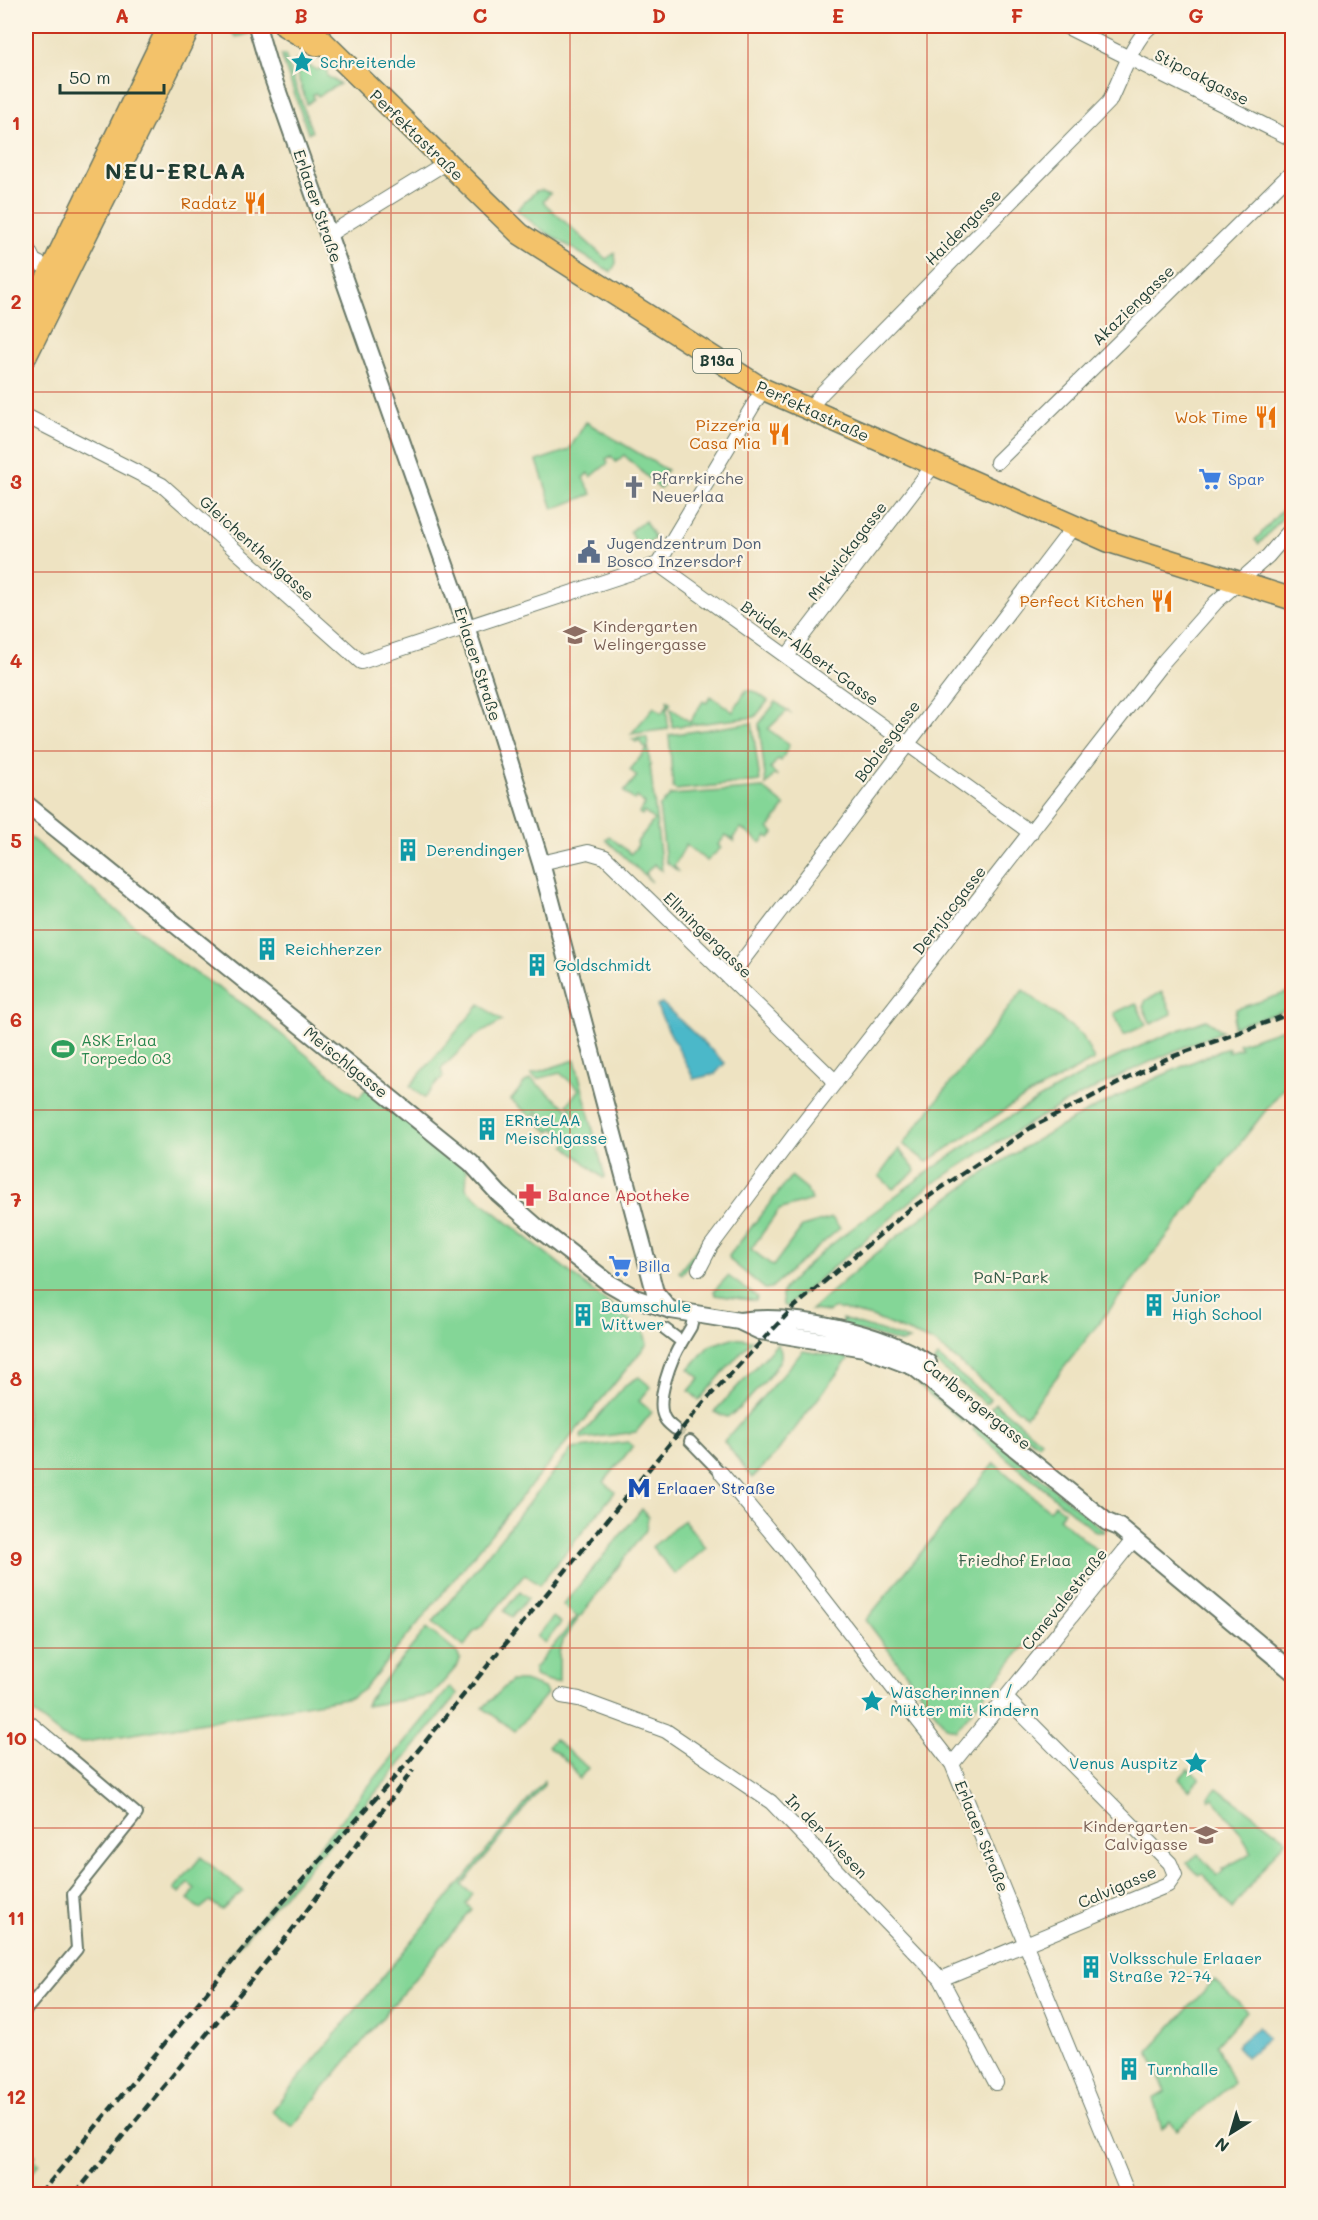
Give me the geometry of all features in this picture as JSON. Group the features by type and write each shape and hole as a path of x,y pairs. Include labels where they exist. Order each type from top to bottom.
{"main road":[{"path":"26,356 58,273 169,26"},
{"path":"26,322 58,273 190,26"},
{"name":"Perfektastraße","path":"285,26 344,64"},
{"name":"Perfektastraße","path":"307,26 507,223 535,246 763,389 933,465 1131,549 1239,580 1293,599"}],"street":[{"name":"Erlaaer Straße","path":"257,26 328,235 467,628 541,863 656,1292 670,1310"},
{"name":"Stipcakgasse","path":"1065,26 1293,139"},
{"name":"Haidengasse","path":"808,410 822,392 1109,102 1136,40 1150,26"},
{"path":"328,235 447,162"},
{"name":"Akaziengasse","path":"997,462 1293,172"},
{"path":"26,245 34,261 58,273"},
{"path":"467,628 658,564 763,389"},
{"name":"Gleichentheilgasse","path":"26,416 162,485 361,662 467,628"},
{"name":"Mrkwickagasse","path":"788,656 933,465"},
{"name":"Bobiesgasse","path":"729,978 906,743 1074,526"},
{"name":"Dernjacgasse","path":"699,1269 711,1246 836,1082 1164,661 1216,602 1268,556 1293,528"},
{"name":"Brüder-Albert-Gasse","path":"658,564 1031,833"},
{"name":"Meischlgasse","path":"26,804 471,1163 500,1194 594,1272 625,1293 670,1310"},
{"name":"Ellmingergasse","path":"541,863 588,852 605,857 836,1082"},
{"name":"Carlbergergasse","path":"670,1310 739,1321 760,1331 870,1349 914,1367 1107,1522 1119,1527 1290,1665"},
{"path":"675,1429 665,1419 663,1406 668,1367 691,1327 694,1314"},
{"path":"665,1329 682,1342"},
{"name":"Erlaaer Straße","path":"690,1441 721,1473 785,1549 952,1764 1128,2194"},
{"name":"Canevalestraße","path":"952,1764 1134,1539"},
{"name":"In der Wiesen","path":"562,1696 579,1699 666,1731 763,1795 941,1979 996,2083"},
{"name":"Calvigasse","path":"941,1979 1168,1885 1175,1875 1170,1863 1006,1698"},
{"path":"26,1720 137,1814 73,1894 76,1949 26,2010"}],"green space":[{"path":"225,26 244,26 250,33 236,37"},
{"path":"281,55 285,55 312,132 308,133"},
{"path":"297,59 317,70 323,68 327,71 327,76 340,84 318,96 316,93 313,95 314,99 307,104 294,65"},
{"path":"542,190 550,193 543,202 606,259 615,253 616,263 611,272 540,229 517,210 536,191"},
{"path":"586,422 667,470 660,476 666,482 660,489 624,455 616,462 611,456 606,459 608,463 591,477 588,473 583,478 592,494 553,509 537,461 569,450"},
{"path":"1292,499 1292,507 1259,544 1255,540"},
{"path":"645,521 655,538 640,550 630,531"},
{"path":"746,690 756,692 768,701 755,717 672,727 671,708 690,722 703,701 706,703 711,696 733,712"},
{"path":"667,700 671,703 667,709 668,729 631,734 654,707 662,713 668,704"},
{"path":"776,702 792,714 787,711 768,729 789,745 781,761 778,759 770,769 778,776 774,775 766,785 759,724"},
{"path":"752,723 760,781 676,790 673,788 669,735"},
{"path":"647,738 662,871 654,864 645,874 652,882 606,840 609,836 631,854 654,820 644,812 642,815 639,813 645,804 637,797 634,800 624,792 637,776 630,770 647,749 638,740 636,742 632,739"},
{"path":"763,788 785,806 769,828 774,833 770,838 767,836 761,843 741,828 733,838 734,841 726,835 718,845 721,848 707,861 686,845 674,866 679,872 666,862 659,807 671,795"},
{"path":"26,834 174,959 248,1007 359,1098 367,1087 467,1169 466,1189 644,1332 647,1344 364,1689 352,1697 80,1743 62,1736 26,1707"},
{"path":"1023,990 1082,1035 1094,1060 1020,1100 927,1162 903,1144"},
{"path":"1292,991 1292,1008 1233,1027 1236,1009"},
{"path":"1162,992 1172,1014 1151,1024 1143,1007 1146,1000"},
{"path":"1136,1003 1146,1025 1124,1035 1114,1013"},
{"path":"480,1004 502,1021 474,1037 441,1069 443,1076 424,1098 410,1086"},
{"path":"1206,1020 1223,1031 1110,1081 997,1141 929,1186 786,1307 783,1305 784,1289 819,1255 958,1151 1037,1100 1078,1077 1162,1037"},
{"name":"PaN-Park","path":"1292,1026 1292,1077 1026,1416 935,1343 872,1317 835,1308 828,1312 811,1310 906,1229 1002,1161 1052,1131 1159,1077 1219,1051 1229,1048 1228,1052 1241,1048 1238,1044"},
{"path":"575,1060 605,1177 603,1178 565,1146 569,1141 554,1128 549,1132 534,1119 539,1113 537,1111 532,1117 511,1100 525,1082 531,1079 570,1111 571,1108 567,1105 579,1089 560,1073 537,1079 531,1074"},
{"path":"899,1149 916,1171 893,1189 879,1176"},
{"path":"791,1176 807,1189 811,1200 779,1210 751,1249 773,1266 802,1227 832,1218 840,1228 771,1288 765,1289 730,1260 729,1256"},
{"path":"711,1231 712,1235 682,1274 679,1272"},
{"path":"728,1276 757,1297 756,1301 715,1295 714,1291"},
{"path":"842,1319 909,1340 902,1343 841,1326"},
{"path":"732,1338 752,1340 699,1400 689,1391 700,1378 689,1369 709,1346"},
{"path":"777,1344 781,1357 757,1390 740,1408 727,1417 714,1412"},
{"path":"803,1351 849,1358 774,1456 752,1478 724,1441"},
{"path":"938,1357 990,1399 986,1404 934,1362"},
{"path":"639,1377 651,1387 639,1401 652,1412 636,1432 582,1439 581,1436 625,1385"},
{"path":"923,1377 967,1417 963,1422 917,1384"},
{"path":"995,1403 1041,1441 1038,1445 991,1408"},
{"path":"977,1425 1104,1531 1096,1532 973,1430"},
{"path":"628,1442 633,1446 604,1482 615,1492 539,1585 525,1574 482,1626 473,1632 464,1647 433,1622 572,1449"},
{"name":"Friedhof Erlaa","path":"994,1463 1049,1510 1055,1504 1064,1511 1059,1518 1100,1553 956,1730 946,1727 866,1620"},
{"path":"642,1509 648,1517 646,1530 564,1638 559,1653 559,1681 553,1682 534,1676 534,1669 577,1617 563,1605"},
{"path":"684,1520 706,1548 675,1574 652,1547"},
{"path":"520,1591 528,1598 512,1617 504,1611"},
{"path":"553,1617 561,1623 545,1643 537,1637"},
{"path":"427,1628 457,1653 460,1659 458,1665 432,1695 366,1706 369,1699"},
{"path":"511,1681 524,1681 544,1688 547,1694 515,1731 483,1708"},
{"path":"450,1687 458,1694 386,1781 223,1963"},
{"path":"554,1739 588,1768 579,1779 571,1765 548,1746"},
{"path":"1188,1769 1200,1778 1189,1790 1179,1779"},
{"path":"544,1781 544,1785 462,1885 473,1894 466,1904 472,1909 292,2127 272,2111"},
{"path":"1217,1788 1286,1839 1232,1909 1202,1873 1199,1875 1187,1863 1198,1854 1218,1876 1224,1870 1222,1869 1252,1853 1240,1832 1213,1798 1210,1800 1208,1798"},
{"path":"201,1857 243,1891 222,1910 210,1901 200,1909 188,1900 195,1889 188,1883 180,1893 174,1889"},
{"path":"1214,1980 1247,2011 1217,2044 1233,2083 1177,2130 1169,2121 1162,2129 1153,2099 1165,2092 1149,2051"},
{"path":"26,2147 36,2155 33,2159 39,2164 26,2181"}],"water":[{"path":"662,1003 725,1063 715,1074 694,1079 660,1014 657,1006"},
{"path":"1258,2027 1268,2039 1246,2057 1236,2046"}],"tunnel":[{"path":"675,1429 690,1441"}],"railway":[{"path":"40,2194 265,1922 411,1759 704,1402 793,1308 910,1209 1032,1127 1166,1059 1292,1013"},
{"path":"75,2194 289,1934 413,1770"}],"place":[{"name":"Schreitende","path":"302,62"},
{"name":"Radatz","path":"255,203"},
{"name":"Wok Time","path":"1266,417"},
{"name":"Pizzeria Casa Mia","path":"779,434"},
{"name":"Spar","path":"1210,479"},
{"name":"Pfarrkirche Neuerlaa","path":"634,487"},
{"name":"Jugendzentrum Don Bosco Inzersdorf","path":"589,552"},
{"name":"Perfect Kitchen","path":"1162,601"},
{"name":"Kindergarten Welingergasse","path":"575,635"},
{"name":"Derendinger","path":"408,850"},
{"name":"Reichherzer","path":"267,949"},
{"name":"Goldschmidt","path":"537,965"},
{"name":"ASK Erlaa Torpedo 03","path":"63,1049"},
{"name":"ERnteLAA Meischlgasse","path":"487,1129"},
{"name":"Balance Apotheke","path":"530,1195"},
{"name":"Billa","path":"620,1266"},
{"name":"Junior High School","path":"1154,1305"},
{"name":"Baumschule Wittwer","path":"583,1315"},
{"name":"Erlaaer Straße","path":"639,1488"},
{"name":"Wäscherinnen / Mütter mit Kindern","path":"872,1701"},
{"name":"Venus Auspitz","path":"1196,1763"},
{"name":"Kindergarten Calvigasse","path":"1206,1835"},
{"name":"Volksschule Erlaaer Straße 72-74","path":"1091,1967"},
{"name":"Turnhalle","path":"1129,2069"}],"district":[{"name":"NEU-ERLAA","path":"176,171"}]}
